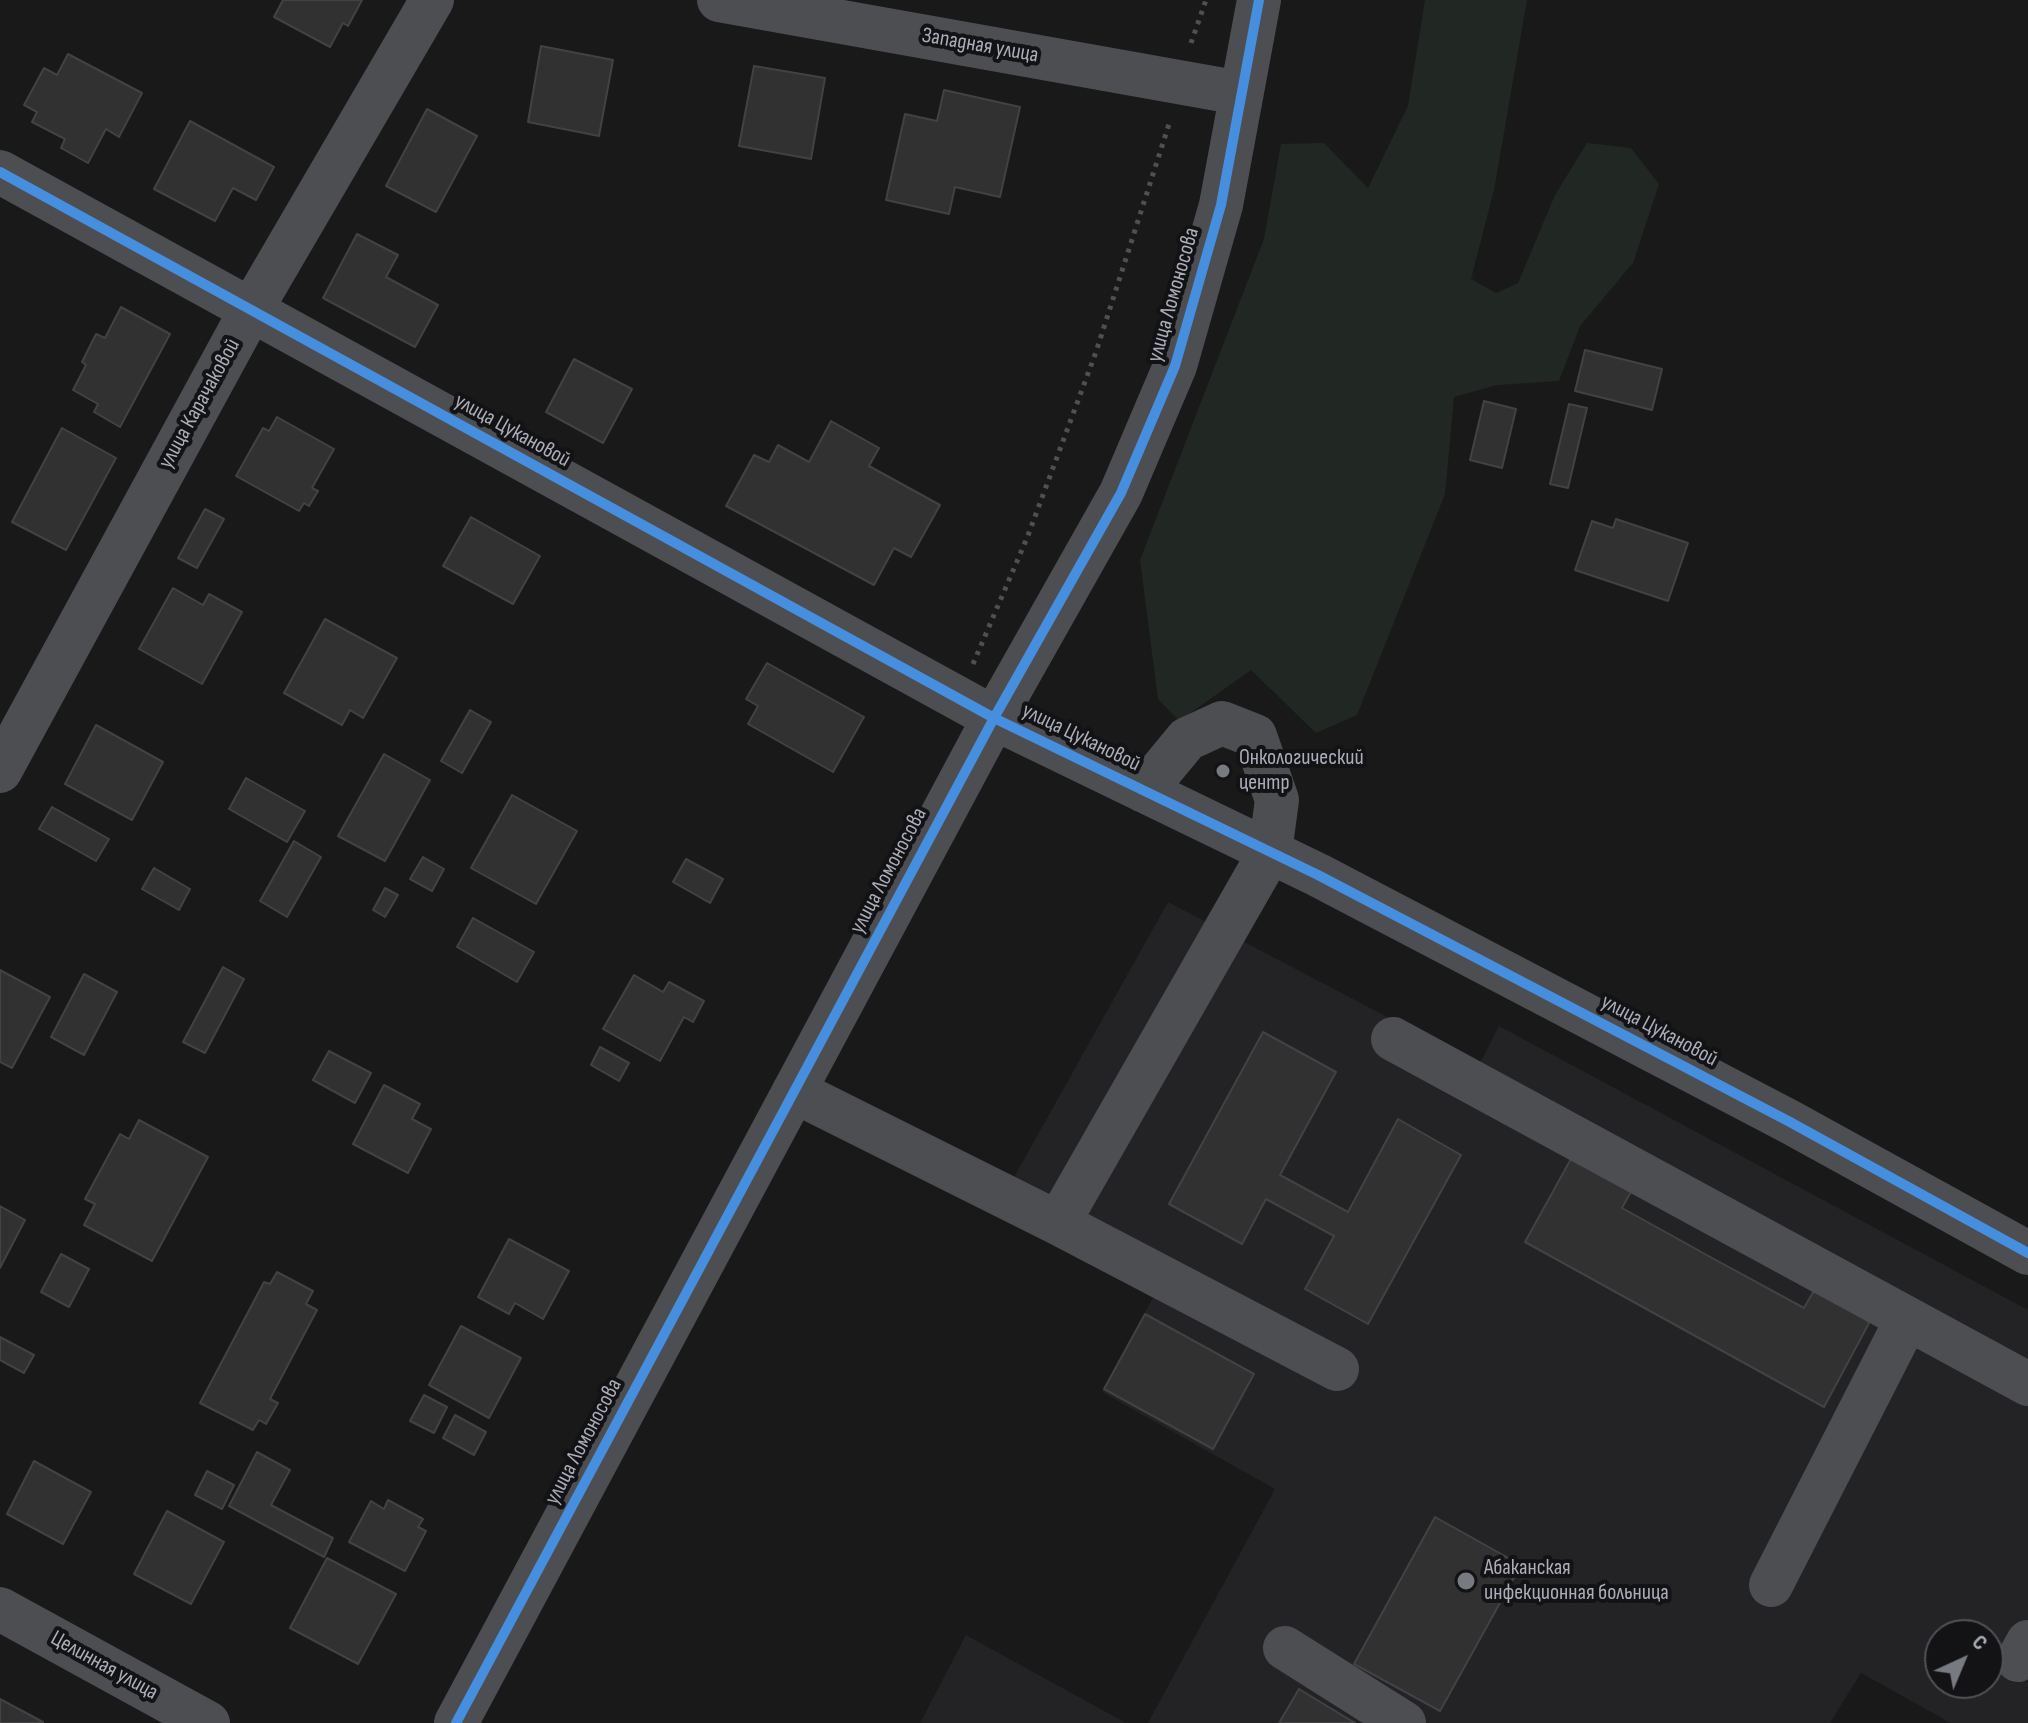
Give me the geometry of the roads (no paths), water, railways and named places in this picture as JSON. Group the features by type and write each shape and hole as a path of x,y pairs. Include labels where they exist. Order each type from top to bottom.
{"street":[{"name":"улица Карачаковой","path":"0,771 251,310 432,0"},
{"name":"Западная улица","path":"719,0 1240,93"},
{"name":"улица Ломоносова","path":"456,1723 994,718 1121,493 1175,366 1221,205 1259,0"},
{"name":"улица Цукановой","path":"0,172 994,718 1270,852 1790,1122 2028,1253"},
{"path":"1058,1223 1270,852 1277,800 1255,736 1222,723 1187,739 1144,791"},
{"path":"1393,1039 2028,1384"},
{"path":"794,1091 1058,1223 1337,1369"},
{"path":"1771,1585 1907,1319"},
{"name":"Целинная улица","path":"0,1609 208,1723"},
{"path":"1285,1648 1404,1723"}],"place":[{"name":"Онкологический центр","path":"1223,771"},
{"name":"Абаканская инфекционная больница","path":"1466,1581"}]}
